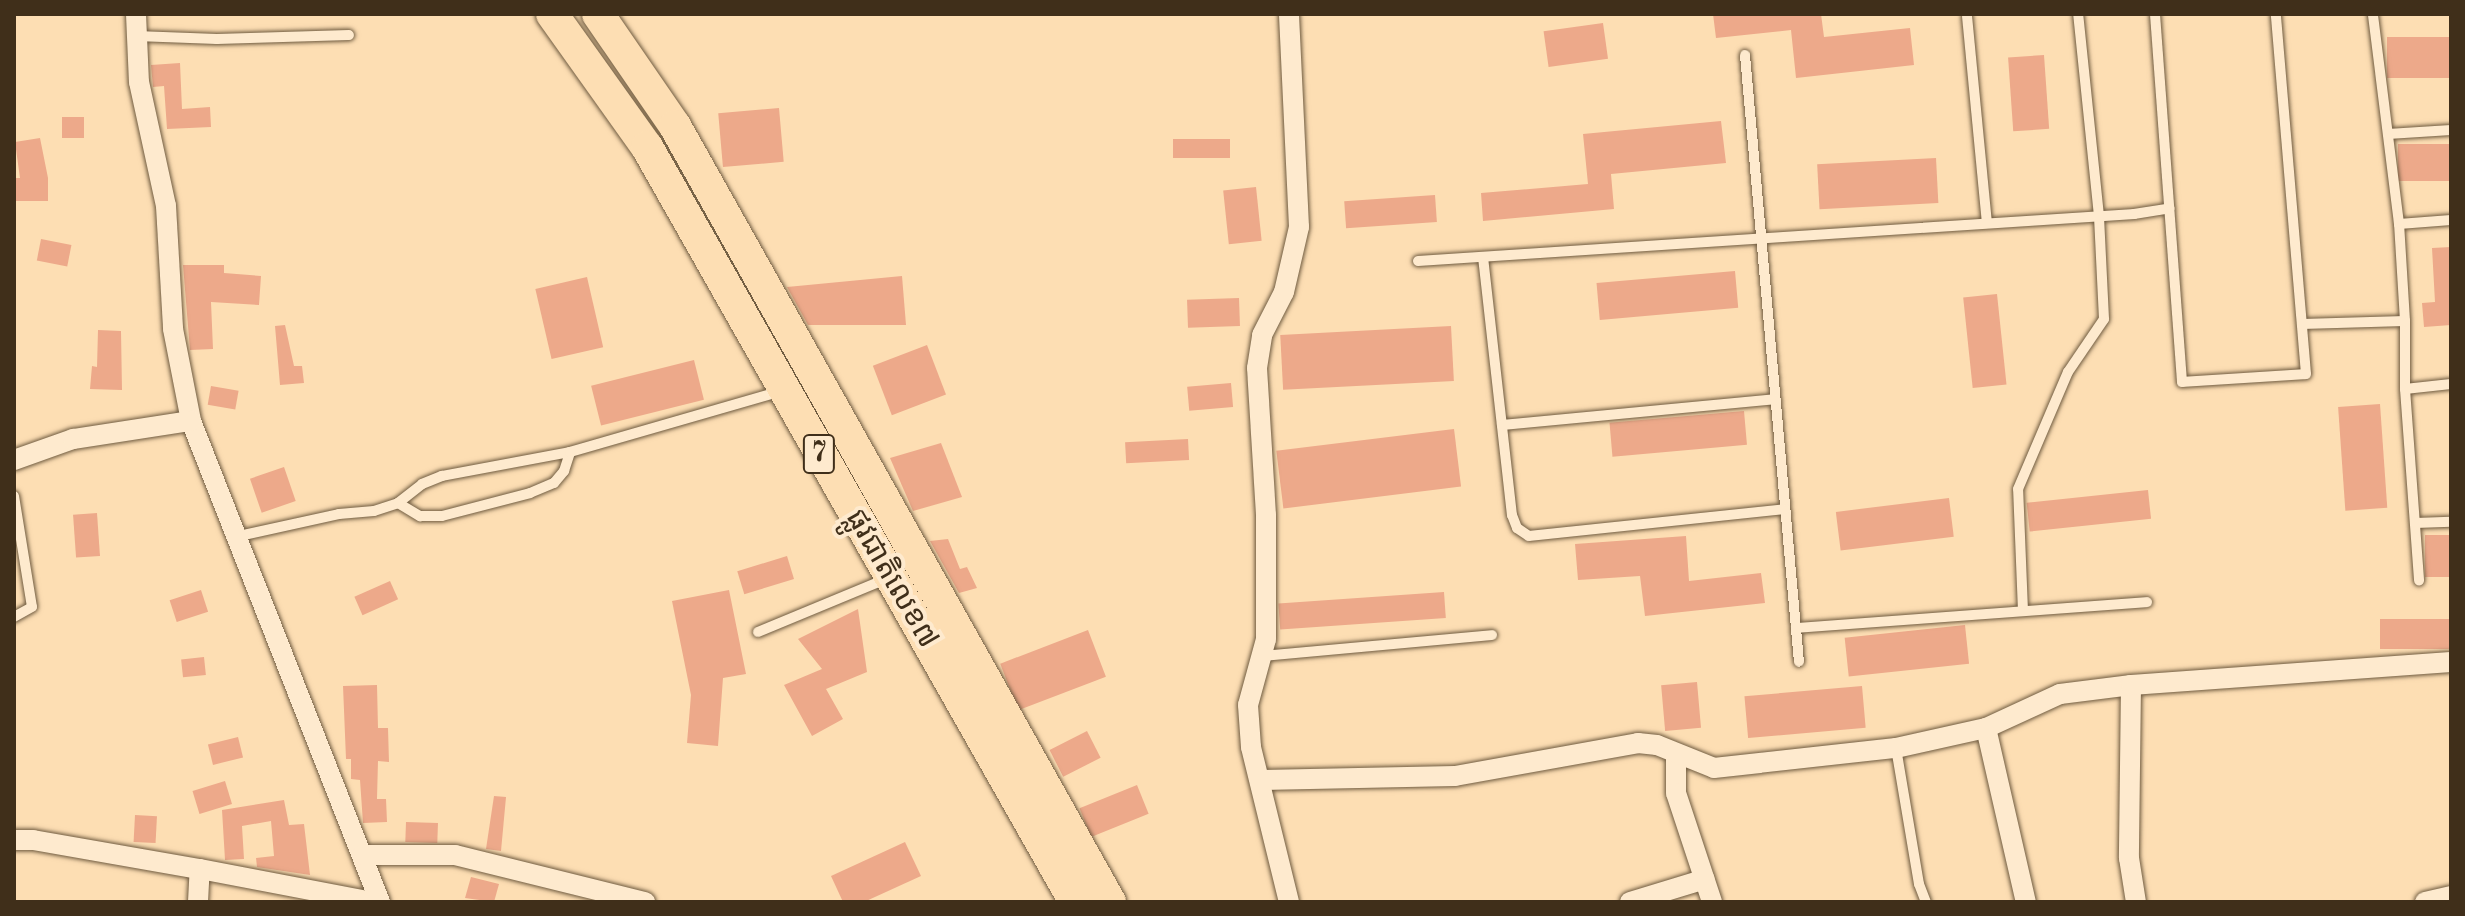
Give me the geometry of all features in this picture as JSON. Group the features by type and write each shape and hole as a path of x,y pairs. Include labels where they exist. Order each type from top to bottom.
{"highway":[{"name":"ផ្លូវជាតិលេខ៧","path":"552,14 647,147 1075,902"},
{"name":"ផ្លូវជាតិលេខ៧","path":"598,14 675,126 1110,902"},
{"path":"647,147 675,126"},
{"path":"813,443 841,427"},
{"path":"1036,831 1060,811"}],"street":[{"path":"136,14 139,82 166,206 173,329 191,421 239,536 380,902"},
{"path":"1289,14 1299,227 1284,292 1262,335 1257,368 1266,515 1266,639 1248,705 1251,747 1262,780 1289,902"},
{"path":"14,460 73,439 191,421"},
{"path":"1262,780 1455,776 1638,743 1657,745 1714,768 1896,748 1986,728 2060,694 2131,685 2451,662"},
{"path":"2131,685 2129,858 2136,902"},
{"path":"1986,728 2026,902"},
{"path":"1676,755 1676,793 1712,902"},
{"path":"14,840 33,840 373,902"},
{"path":"362,855 455,855 645,902"},
{"path":"198,902 200,869"},
{"path":"1630,902 1705,879"},
{"path":"2425,902 2451,896"}],"lane":[{"path":"2023,611 2018,489 2068,372 2104,319 2099,216 2078,14"},
{"path":"2155,14 2182,382 2306,374 2276,14"},
{"path":"2373,14 2399,224 2405,321 2405,389 2419,580"},
{"path":"1967,16 1987,223"},
{"path":"136,36 217,39 349,35"},
{"path":"1745,55 1799,662"},
{"path":"2388,134 2451,130"},
{"path":"1418,261 2099,216 2170,208"},
{"path":"2399,224 2451,220"},
{"path":"1483,257 1512,515 1517,528 1529,536 1785,509"},
{"path":"2302,324 2405,321"},
{"path":"2405,389 2451,384"},
{"path":"239,536 398,503 422,484 442,476 570,452 784,391"},
{"path":"1502,425 1775,399"},
{"path":"398,503 420,516 442,516 530,493 554,483 564,471 570,452"},
{"path":"14,496 32,607 14,617"},
{"path":"2415,523 2451,522"},
{"path":"758,632 890,578"},
{"path":"1796,628 2147,602"},
{"path":"1262,656 1492,635"},
{"path":"1896,748 1919,884 1926,902"}],"building":[{"path":"1713,14 1821,14 1824,37 1910,28 1914,65 1796,78 1791,30 1716,38"},
{"path":"1603,23 1608,59 1549,67 1544,31"},
{"path":"2387,37 2451,37 2451,78 2387,78"},
{"path":"2044,55 2049,129 2013,131 2008,58"},
{"path":"180,63 182,109 210,107 211,127 167,129 164,86 153,87 151,65"},
{"path":"779,108 784,162 723,167 718,113"},
{"path":"62,117 84,117 84,138 62,138"},
{"path":"1721,121 1726,163 1611,174 1614,209 1483,221 1481,193 1588,184 1583,134"},
{"path":"40,138 48,178 48,201 14,201 14,178 20,178 15,142"},
{"path":"1173,139 1230,139 1230,158 1173,158"},
{"path":"2398,144 2451,144 2451,181 2398,181"},
{"path":"1936,158 1938,203 1820,209 1817,164"},
{"path":"1256,187 1262,241 1229,244 1223,190"},
{"path":"1435,195 1437,222 1346,228 1344,201"},
{"path":"41,239 71,245 67,267 37,261"},
{"path":"2451,247 2451,325 2424,327 2422,303 2435,302 2432,248"},
{"path":"183,265 224,265 224,273 261,276 259,305 211,302 213,349 190,350"},
{"path":"1735,271 1738,308 1600,320 1597,283"},
{"path":"902,276 906,325 808,325 787,287"},
{"path":"587,277 603,347 552,359 535,289"},
{"path":"1997,294 2007,385 1973,388 1963,298"},
{"path":"1239,298 1240,326 1188,328 1187,300"},
{"path":"285,325 294,366 302,366 304,383 280,385 275,326"},
{"path":"1451,326 1454,381 1283,390 1280,335"},
{"path":"98,330 121,331 122,390 90,389 92,366 97,367"},
{"path":"927,345 946,394 892,415 873,366"},
{"path":"694,360 704,400 601,425 591,386"},
{"path":"1231,383 1233,407 1189,411 1187,387"},
{"path":"211,386 239,391 235,410 208,405"},
{"path":"2380,404 2387,508 2345,511 2338,407"},
{"path":"1744,411 1747,445 1612,457 1610,423"},
{"path":"1454,429 1461,487 1283,508 1276,451"},
{"path":"1188,439 1189,460 1126,463 1125,442"},
{"path":"941,443 962,497 913,511 890,458"},
{"path":"284,467 296,501 262,513 250,479"},
{"path":"2148,490 2151,519 2030,532 2027,503"},
{"path":"1949,498 1954,537 1841,551 1836,512"},
{"path":"97,513 100,556 76,558 73,515"},
{"path":"2425,535 2451,535 2451,577 2425,577"},
{"path":"1686,536 1689,581 1761,573 1765,603 1645,616 1640,576 1578,580 1575,544"},
{"path":"948,539 960,569 967,567 977,588 959,593 930,541"},
{"path":"787,556 794,579 744,594 737,571"},
{"path":"390,581 398,599 363,615 354,597"},
{"path":"201,590 208,612 177,622 170,600"},
{"path":"729,590 746,674 723,678 718,746 687,743 691,695 672,601"},
{"path":"1444,592 1446,618 1280,630 1278,604"},
{"path":"858,609 867,672 826,689 843,719 812,736 784,685 822,669 798,639"},
{"path":"2380,619 2451,619 2451,649 2380,649"},
{"path":"1965,625 1969,664 1849,676 1845,638"},
{"path":"1088,630 1106,677 1018,710 1000,664"},
{"path":"204,657 206,675 183,677 181,659"},
{"path":"1697,682 1701,728 1665,731 1661,685"},
{"path":"377,685 378,728 388,728 389,762 378,761 377,799 386,799 387,822 363,823 360,780 351,779 351,759 346,759 343,686"},
{"path":"1862,686 1866,728 1748,738 1744,696"},
{"path":"1087,731 1101,758 1063,777 1050,750"},
{"path":"238,737 243,757 213,765 208,744"},
{"path":"225,781 232,804 200,814 192,791"},
{"path":"1137,785 1149,814 1091,837 1080,808"},
{"path":"494,796 506,797 501,851 486,849"},
{"path":"284,800 289,825 304,824 310,875 257,867 256,858 274,856 271,821 242,826 244,859 225,860 222,810"},
{"path":"135,815 157,816 156,843 134,842"},
{"path":"406,822 438,823 437,843 405,842"},
{"path":"905,842 921,876 864,902 843,902 831,876"},
{"path":"471,877 499,884 494,902 465,898"}]}
